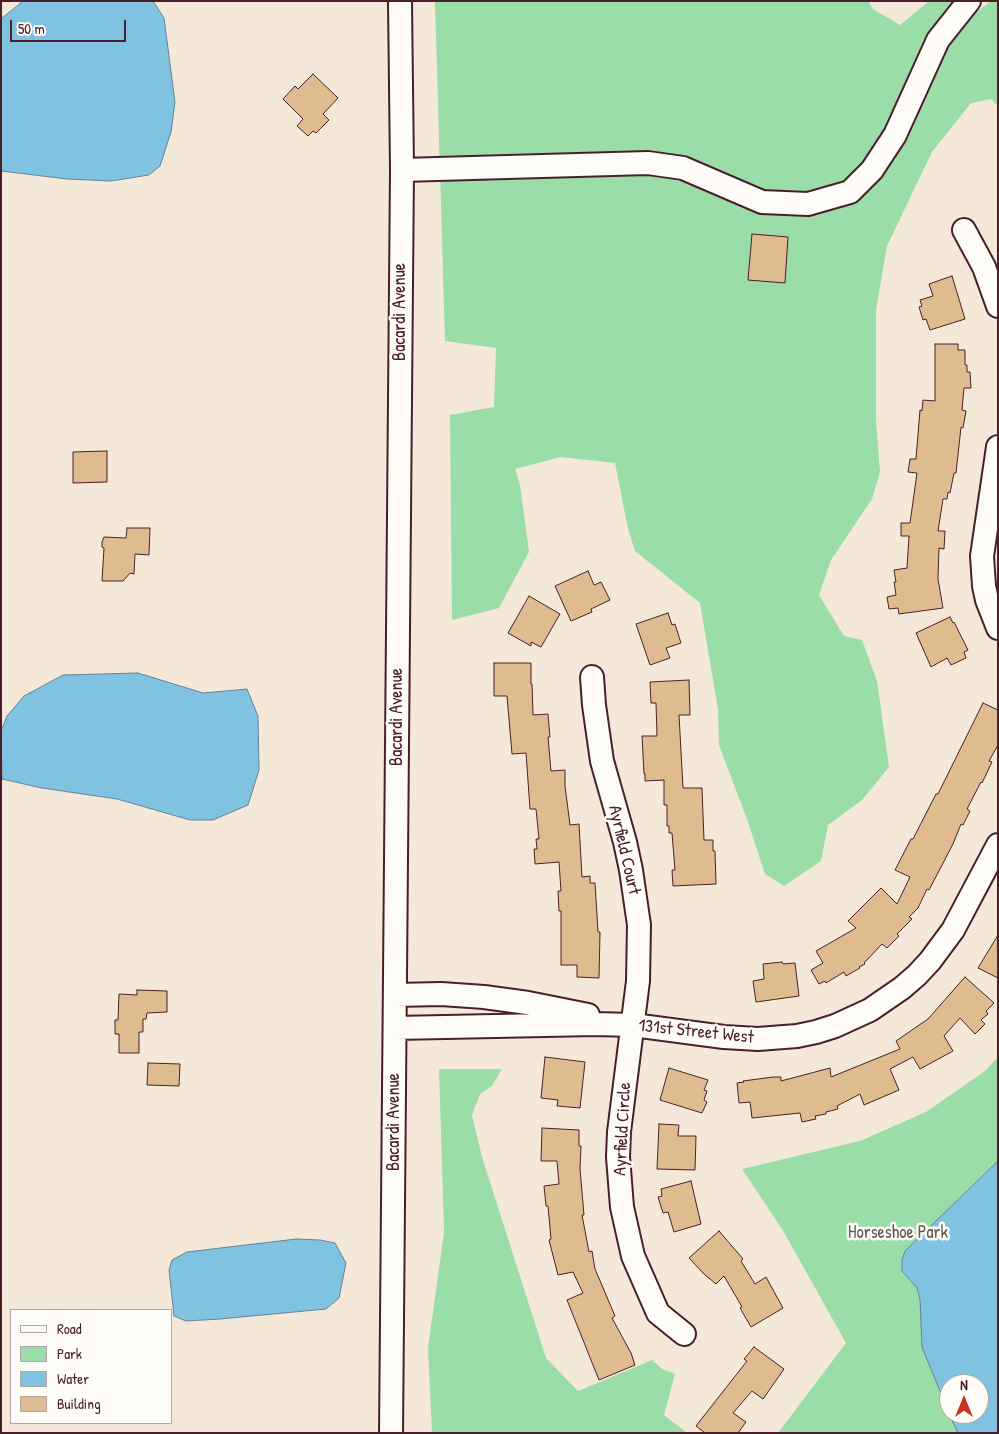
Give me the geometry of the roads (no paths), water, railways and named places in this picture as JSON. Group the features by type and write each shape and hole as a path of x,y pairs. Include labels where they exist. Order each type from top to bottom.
{"street":[{"name":"Bacardi Avenue","path":"391,1433 402,170 400,1"},
{"path":"402,170 648,163 682,168 762,202 808,204 850,192 872,170 895,135 938,40 969,1"},
{"path":"964,230 984,267 998,306"},
{"path":"998,447 982,556 984,586 998,628"},
{"name":"Ayrfield Court","path":"592,677 596,724 602,761 625,842 636,897 639,953 633,1025"},
{"name":"131st Street West","path":"394,1028 633,1025 758,1040 807,1034 835,1026 870,1010 894,994 917,975 930,961 954,930 998,845"},
{"path":"395,995 484,997 528,1003 633,1025"},
{"name":"Ayrfield Circle","path":"633,1025 619,1132 618,1157 622,1207 633,1256 658,1313 684,1334"}],"water":[{"path":"23,1 153,1 164,18 175,102 171,132 160,166 149,175 111,181 67,179 1,171 1,19"},
{"path":"138,673 203,693 247,689 258,716 259,770 248,805 213,820 190,820 117,799 42,788 2,779 1,731 7,716 24,696 63,675"},
{"path":"998,1161 998,1433 958,1433 954,1424 989,1424 989,1374 939,1374 939,1389 922,1347 920,1299 917,1288 902,1271 902,1260 905,1251"},
{"path":"296,1239 335,1243 346,1263 339,1298 326,1309 186,1321 174,1316 169,1270 172,1260 187,1252"}],"park label":[{"name":"Horseshoe Park","path":"898,1233"}]}
